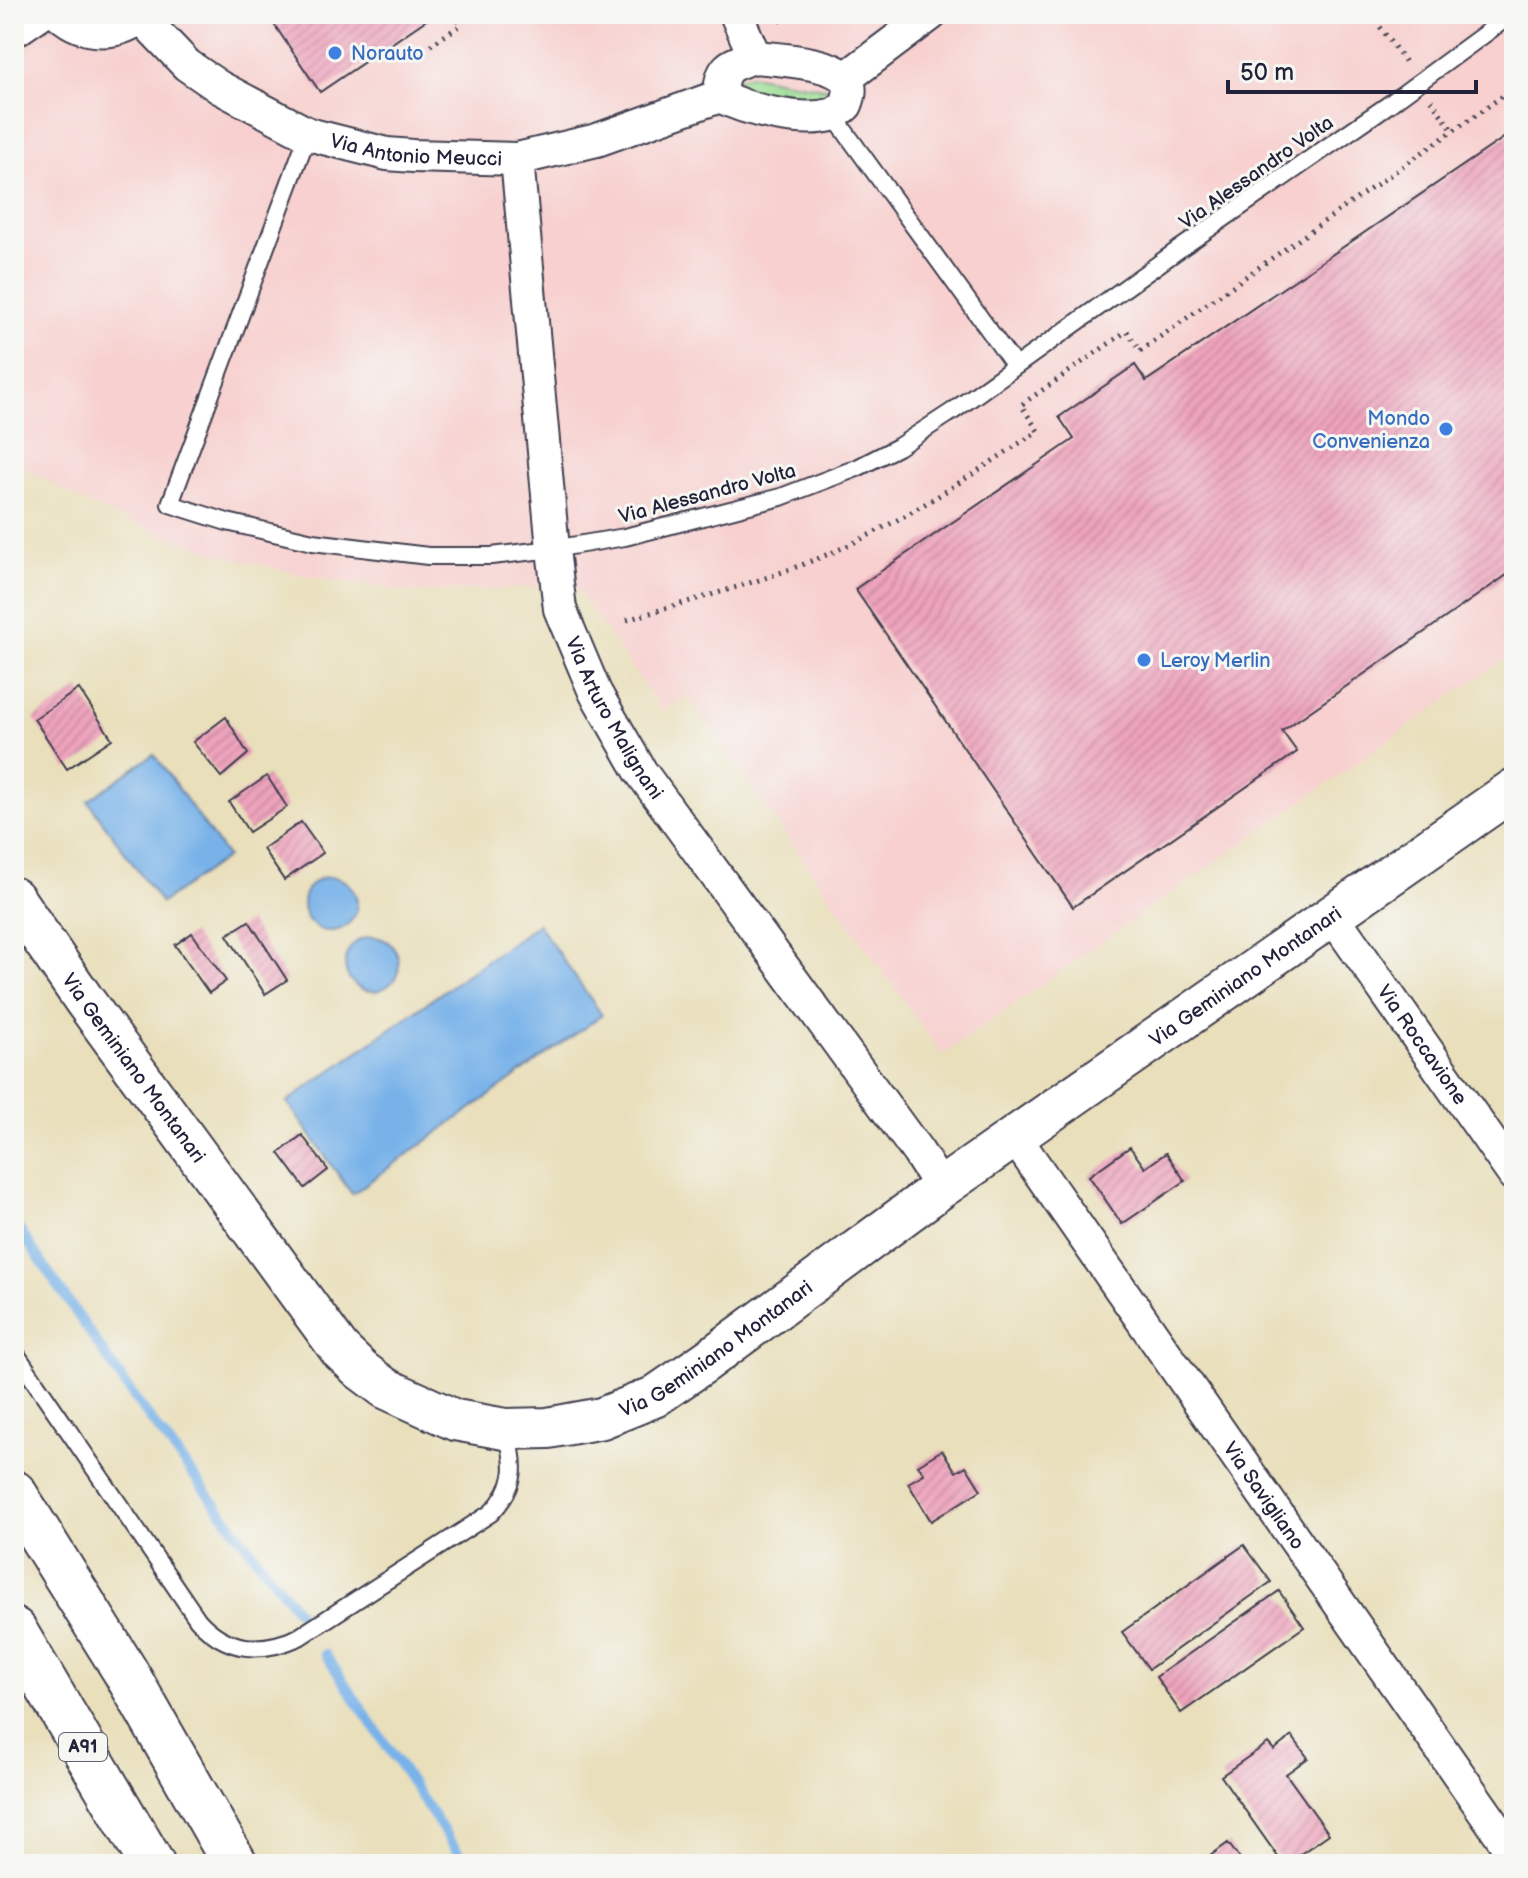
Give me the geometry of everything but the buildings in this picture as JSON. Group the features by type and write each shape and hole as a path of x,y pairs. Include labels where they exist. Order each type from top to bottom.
{"highway":[{"path":"14,1493 125,1671 235,1864"},
{"name":"A91","path":"14,1630 152,1864"},
{"path":"125,1671 259,1864"}],"street":[{"path":"14,31 39,14"},
{"path":"60,14 78,26 94,31 127,26 143,16"},
{"path":"736,14 755,57"},
{"path":"846,78 931,14"},
{"name":"Via Antonio Meucci","path":"143,16 172,51 219,87 308,134 387,154 517,159 597,140 720,96"},
{"path":"755,57 833,70 846,78 850,90 846,105 833,115 811,118 773,113 736,104 720,96 721,78 732,64 755,57"},
{"name":"Via Arturo Malignani","path":"517,159 560,609 595,692 641,772 918,1152 941,1188"},
{"name":"Via Geminiano Montanari","path":"14,898 130,1064 340,1350 385,1388 455,1420 505,1429 548,1428 602,1418 654,1397 1014,1136 1514,789"},
{"name":"Via Roccavione","path":"1332,915 1514,1175"},
{"name":"Via Savigliano","path":"1014,1136 1514,1854"}],"lane":[{"name":"Via Alessandro Volta","path":"308,134 170,504 227,522 313,542 428,556 491,556 625,537 781,497 857,468 898,447 1388,105 1512,14"},
{"path":"833,115 1015,366"},
{"path":"14,1351 198,1620 217,1637 243,1647 271,1647 299,1637 491,1513 504,1498 513,1475 514,1463 505,1429"}],"path":[{"path":"417,54 461,25 454,14"},
{"path":"776,14 785,26"},
{"path":"627,620 737,587 831,553 917,510 1038,431 1021,405 1127,331 1140,351 1514,88"}],"shaded area":[{"path":"14,14 1514,14 1514,652 942,1055 687,696 662,711 575,586 411,592 311,577 224,556 151,531 82,501 14,461"}],"green space":[{"path":"751,75 832,89 836,93 834,105 736,95 733,79"}],"water":[{"path":"154,754 227,857 161,903 88,801"},
{"path":"330,877 349,885 357,904 349,923 330,931 311,923 303,904 311,885"},
{"path":"538,924 602,1015 352,1194 287,1102"},
{"path":"372,937 383,939 391,945 397,953 397,975 391,983 383,989 372,991 361,989 353,983 347,975 345,964 347,953 353,945 361,939"}],"waterway":[{"path":"14,1222 138,1403 298,1612"},
{"path":"325,1654 466,1864"}],"place":[{"name":"Norauto","path":"335,53"},
{"name":"Mondo Convenienza","path":"1446,429"},
{"name":"Leroy Merlin","path":"1144,660"}]}
